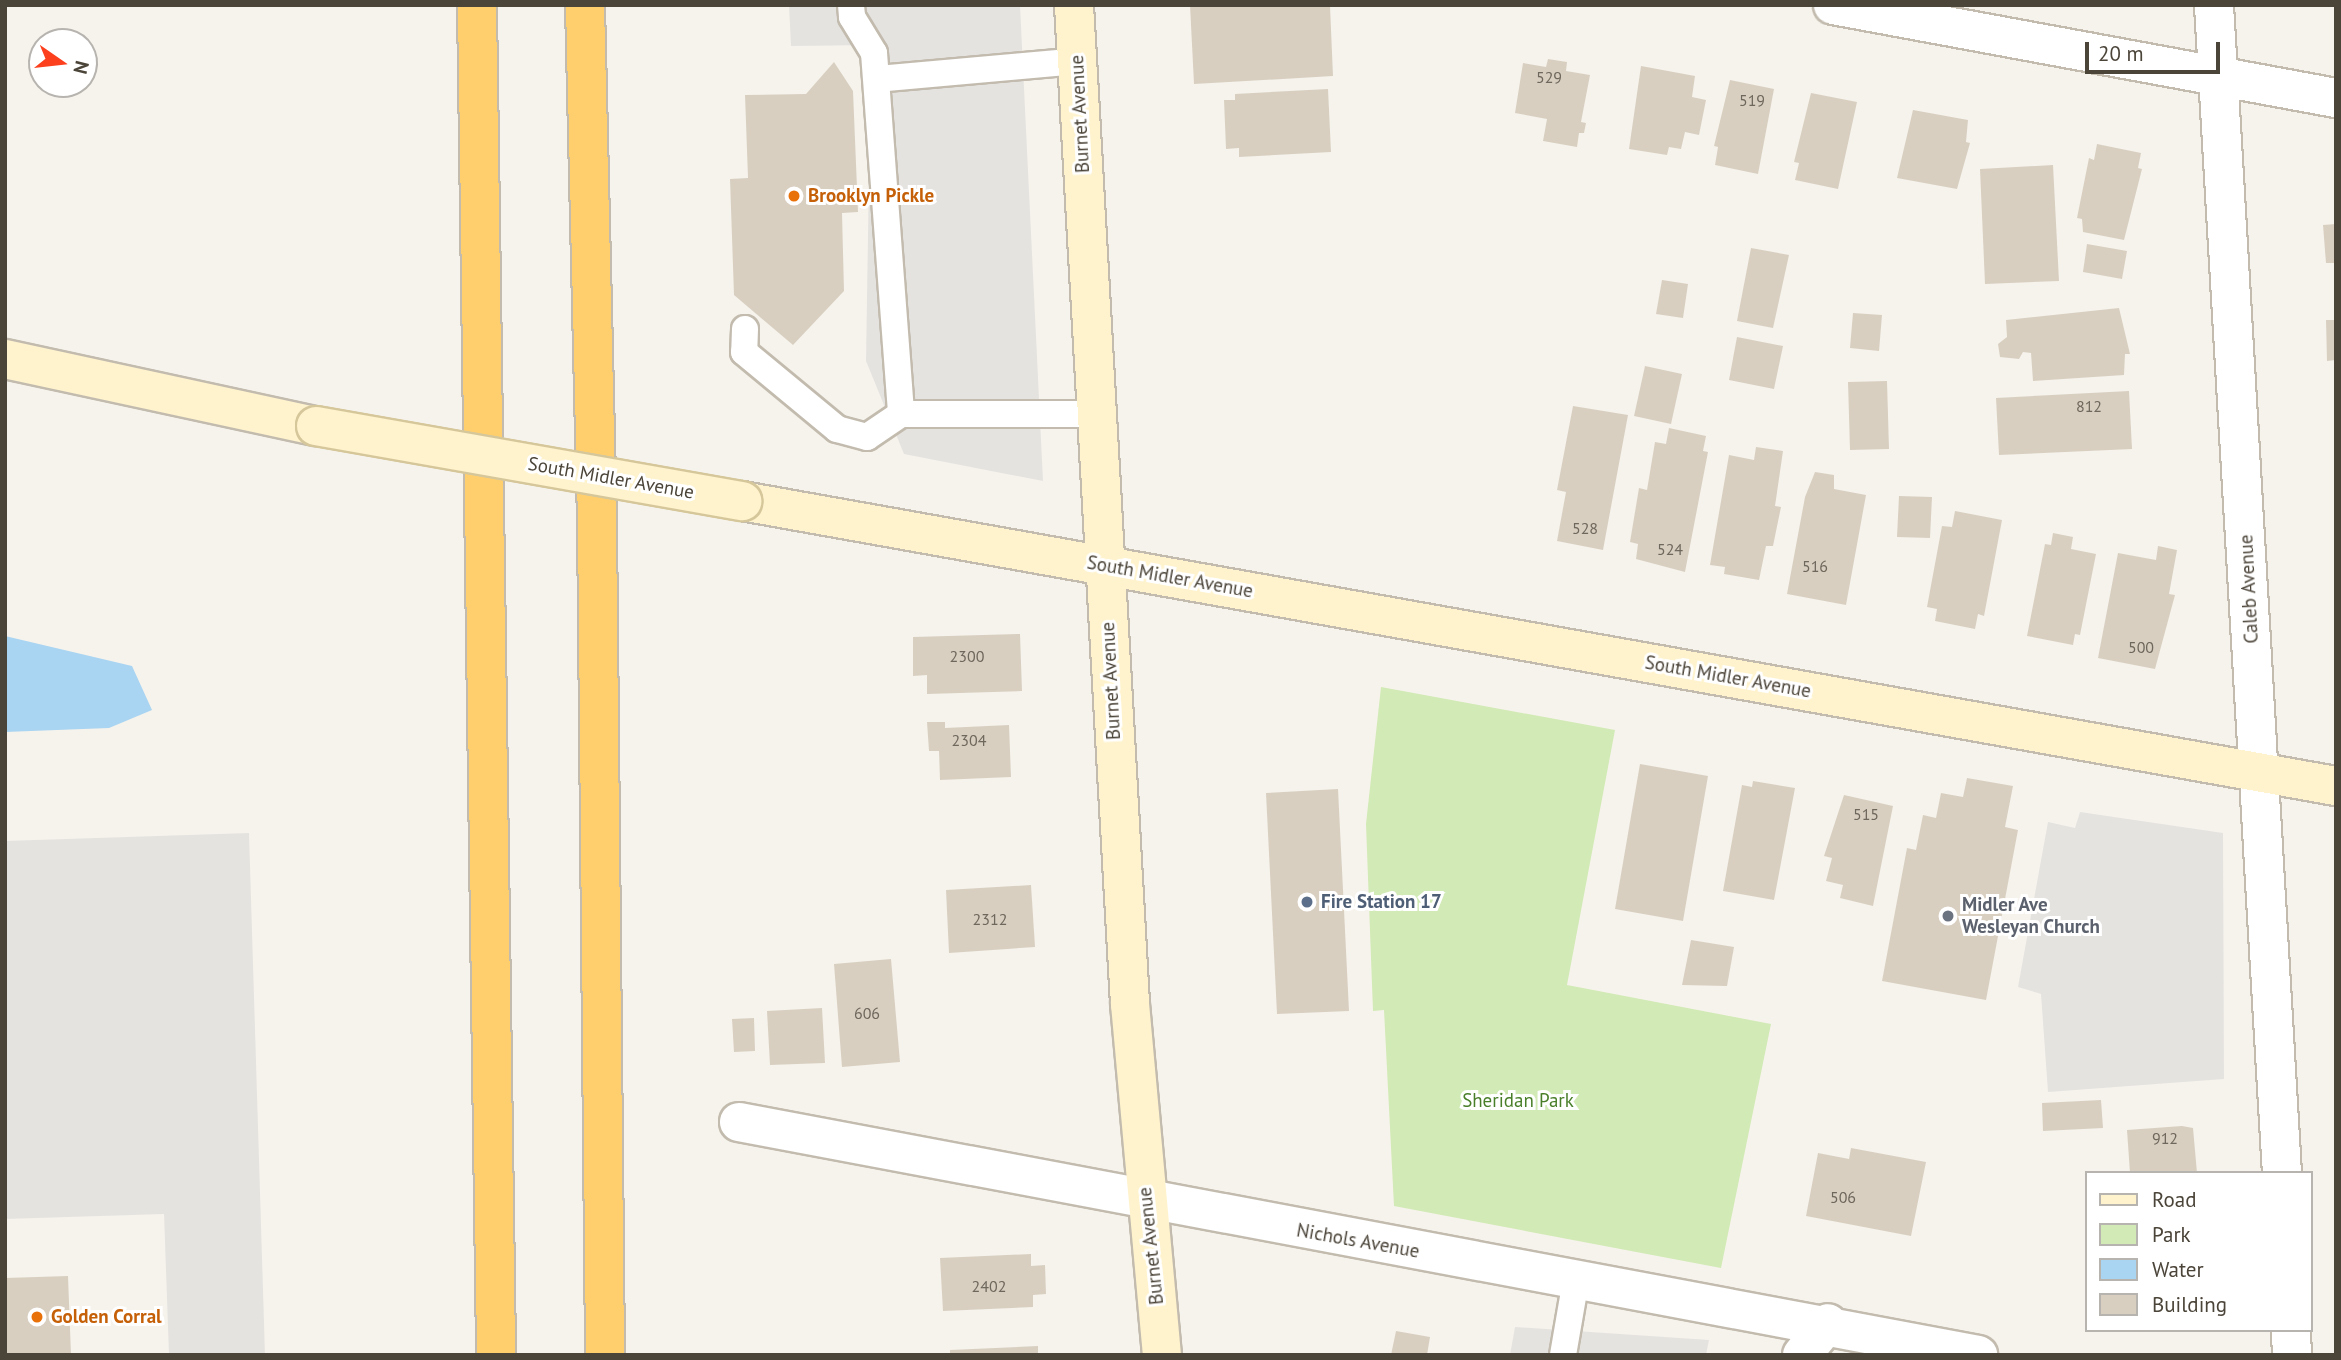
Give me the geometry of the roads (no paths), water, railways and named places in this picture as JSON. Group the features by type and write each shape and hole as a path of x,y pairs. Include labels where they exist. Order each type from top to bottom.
{"highway":[{"path":"477,5 496,1355"},
{"path":"585,5 597,521 605,1355"}],"main road":[{"name":"Burnet Avenue","path":"1074,5 1104,565 1146,1202 1161,1355"},
{"name":"South Midler Avenue","path":"5,359 316,426 2336,786"}],"street":[{"path":"1833,5 2336,98"},
{"name":"Caleb Avenue","path":"2214,5 2282,1171"},
{"name":"Nichols Avenue","path":"739,1122 1146,1202 1828,1323 1978,1355"},
{"path":"1802,1355 1828,1323"},
{"path":"2291,1332 2292,1355"}],"lane":[{"path":"851,5 852,17 874,53 901,414"},
{"path":"877,79 1077,61"},
{"path":"746,329 744,352 836,429 867,437 901,414 1096,414"},
{"path":"1563,1355 1576,1280"}],"water":[{"path":"5,636 132,666 152,710 109,728 5,732"}],"place":[{"name":"Brooklyn Pickle","path":"794,196"},
{"name":"Fire Station 17","path":"1307,902"},
{"name":"Midler Ave Wesleyan Church","path":"1948,916"},
{"name":"Golden Corral","path":"37,1317"}],"park label":[{"name":"Sheridan Park","path":"1518,1101"}]}
